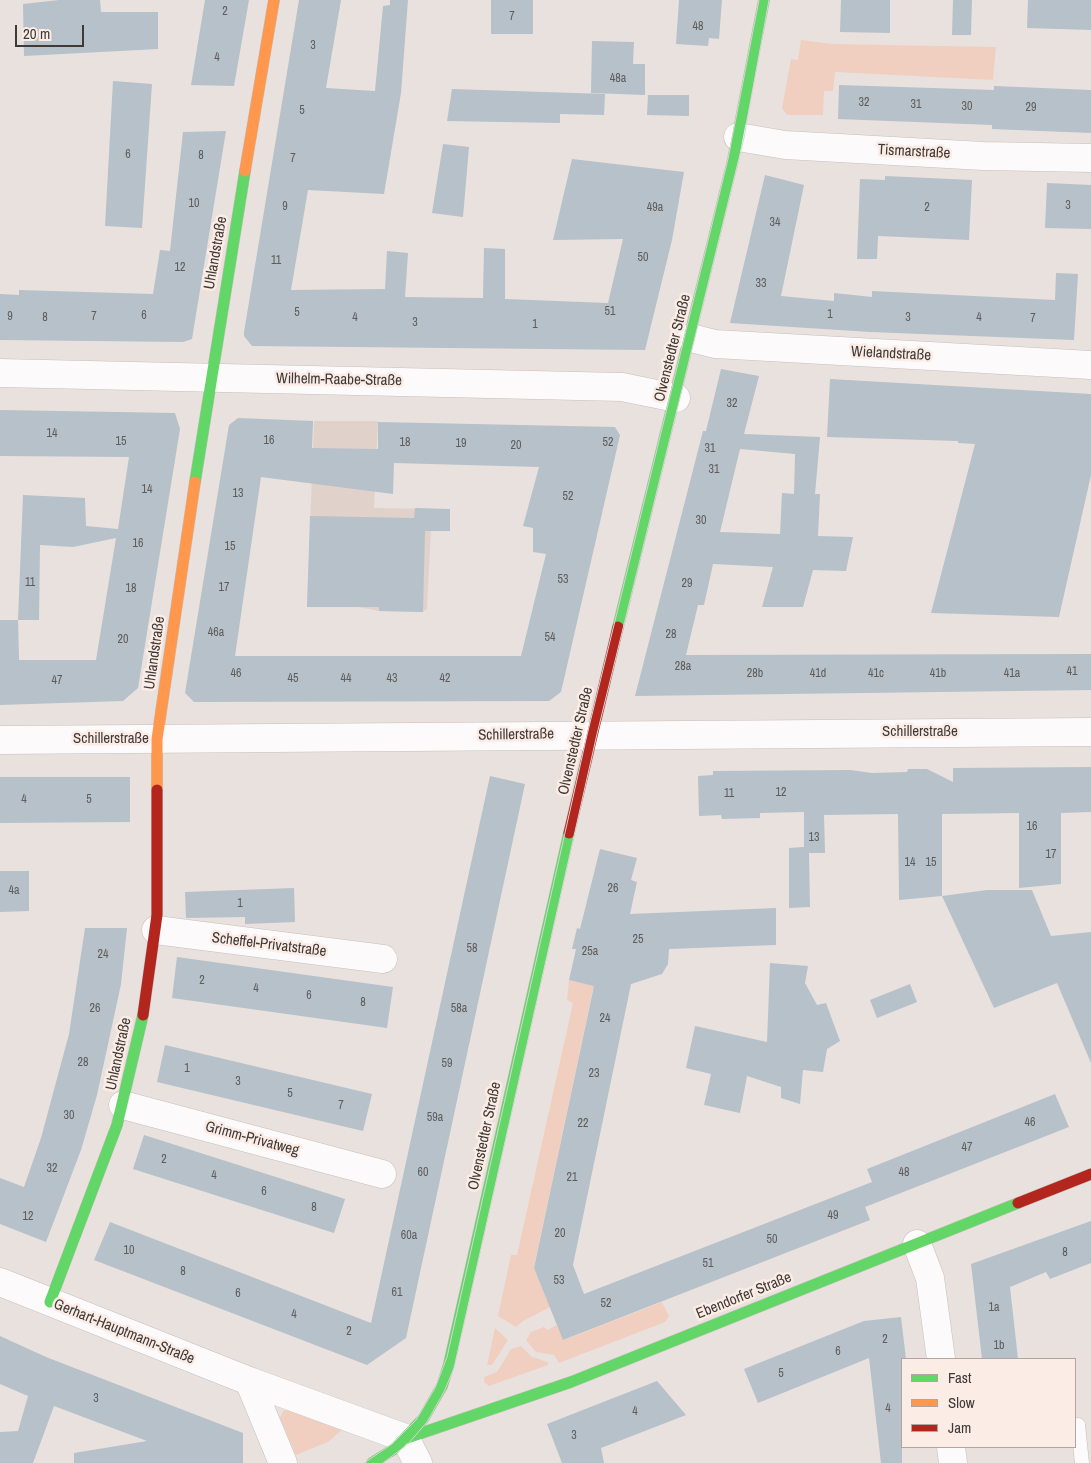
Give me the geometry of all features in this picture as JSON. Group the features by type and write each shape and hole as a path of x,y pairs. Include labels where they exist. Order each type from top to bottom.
{"street":[{"name":"Uhlandstraße","path":"50,1302 95,1187 123,1105 143,1017 156,930 157,739 210,377 274,0"},
{"name":"Olvenstedter Straße","path":"372,1463 387,1454 405,1438 433,1404 449,1364 592,734 691,338 738,137 764,0"},
{"name":"Tismarstraße","path":"738,137 786,145 973,155 1091,158"},
{"name":"Wielandstraße","path":"691,338 715,344 1091,365"},
{"name":"Wilhelm-Raabe-Straße","path":"0,373 622,387 676,398"},
{"name":"Schillerstraße","path":"0,740 592,734 1091,732"},
{"name":"Scheffel-Privatstraße","path":"156,930 383,959"},
{"name":"Grimm-Privatweg","path":"123,1105 382,1174"},
{"name":"Ebendorfer Straße","path":"405,1438 571,1382 1091,1174"},
{"path":"917,1244 930,1278 940,1358"},
{"name":"Gerhart-Hauptmann-Straße","path":"0,1282 249,1382 405,1438"},
{"path":"249,1382 283,1463"},
{"path":"405,1438 418,1463"},
{"path":"952,1448 954,1463"}],"lane":[{"path":"1078,1425 1082,1463"}],"shaded area":[{"path":"801,40 832,44 996,47 993,80 835,72 833,91 824,91 823,115 787,115 782,108 791,59 798,60"},
{"path":"314,421 378,421 374,508 432,509 427,609 423,612 379,611 358,607 307,607"},
{"path":"569,980 597,986 593,989 534,1267 550,1307 523,1321 516,1327 498,1316 511,1255 517,1255 573,1003 567,1000"},
{"path":"662,1302 669,1316 665,1322 559,1363 554,1355 536,1352 526,1340 531,1332 544,1327 547,1330 557,1325 564,1340"},
{"path":"495,1328 508,1340 492,1365 487,1365"},
{"path":"521,1346 532,1357 548,1362 548,1365 489,1386 484,1382 484,1377 497,1372 511,1349"},
{"path":"296,1408 343,1429 328,1442 296,1455 280,1418 283,1411"}],"building":[{"path":"59,0 100,0 101,12 158,12 158,49 24,56 23,4"},
{"path":"205,0 249,0 234,86 191,85"},
{"path":"299,0 341,0 326,88 375,91 383,6 390,5 390,0 408,0 401,93 384,194 308,190 291,290 385,289 387,251 408,253 405,297 483,298 484,248 505,249 505,299 608,303 623,239 553,240 572,159 684,172 672,240 645,350 252,346 244,336 244,332"},
{"path":"491,0 533,0 533,34 491,34"},
{"path":"679,0 722,0 719,39 709,38 708,46 676,44"},
{"path":"841,0 890,0 890,33 840,32"},
{"path":"953,0 972,0 971,35 952,35"},
{"path":"1028,0 1091,0 1091,30 1027,28"},
{"path":"592,41 634,42 633,64 645,64 645,95 591,93"},
{"path":"113,81 152,84 142,228 105,226"},
{"path":"839,85 994,90 994,86 1091,90 1091,133 992,129 992,125 838,119"},
{"path":"452,89 605,94 604,115 560,114 560,123 447,121"},
{"path":"648,95 689,95 689,116 647,115"},
{"path":"226,131 192,339 183,342 0,340 0,294 19,295 19,290 153,294 160,250 170,251 183,132"},
{"path":"443,144 469,147 463,217 432,213"},
{"path":"765,175 804,185 781,296 834,301 834,293 872,297 872,291 1055,300 1056,273 1078,274 1074,340 870,332 730,323"},
{"path":"885,176 972,180 969,240 878,236 877,259 857,259 860,179 885,180"},
{"path":"1047,183 1091,185 1091,229 1045,228"},
{"path":"721,369 759,376 744,434 820,437 815,494 820,494 818,536 853,537 846,571 813,570 803,607 762,607 773,567 713,564 704,605 698,605 686,655 1091,654 1091,690 635,696 703,431 706,431","holes":["740,449 795,454 794,494 782,493 780,534 720,532"]},
{"path":"830,379 1091,394 1091,475 1059,617 931,613 975,444 958,443 958,441 827,437"},
{"path":"0,410 175,413 180,429 138,688 123,701 0,705 0,620 18,620 23,495 85,498 86,526 118,529 129,457 0,456","holes":["116,538 96,660 19,660 18,620 39,620 40,545 73,547"]},
{"path":"238,418 313,421 312,448 378,449 378,422 615,427 620,435 561,692 549,701 194,702 185,693 229,425","holes":["394,463 539,467 523,526 533,528 533,552 546,554 521,656 235,656 261,477 393,494"]},
{"path":"415,508 450,509 450,531 425,531 423,612 379,611 379,607 307,607 310,516 414,518"},
{"path":"1091,767 1091,812 1061,813 1061,884 1019,888 1019,813 942,814 942,896 899,900 898,814 824,815 825,853 809,853 810,907 789,908 789,848 804,847 804,812 760,813 760,818 722,819 721,815 699,816 698,776 713,775 713,771 850,770 872,773 907,772 908,769 927,769 953,782 953,768"},
{"path":"490,776 525,784 406,1338 367,1365 94,1260 110,1222 371,1323"},
{"path":"0,777 130,777 130,822 0,823"},
{"path":"600,849 637,858 631,880 637,882 630,914 776,908 776,945 669,949 668,964 662,974 631,984 573,1265 584,1294 872,1182 867,1169 1055,1094 1069,1127 865,1207 870,1220 563,1340 534,1268 594,986 569,980 576,949 572,949 577,928 580,929"},
{"path":"0,871 29,871 29,911 0,912"},
{"path":"294,888 295,922 245,924 245,917 186,918 185,892"},
{"path":"987,890 1032,890 1051,936 1091,932 1091,1063 1057,983 994,1008 942,896"},
{"path":"85,928 127,928 121,984 97,1095 81,1150 46,1242 0,1224 0,1178 24,1187 41,1138 69,1034"},
{"path":"177,957 393,987 387,1028 172,998"},
{"path":"770,963 808,966 805,983 817,1005 826,1003 840,1041 827,1049 823,1072 803,1070 800,1104 781,1098 781,1087 747,1076 740,1113 704,1105 711,1074 686,1068 695,1026 767,1042"},
{"path":"910,984 917,1002 877,1018 870,1000"},
{"path":"165,1045 372,1094 363,1131 157,1082"},
{"path":"144,1135 345,1199 334,1233 133,1169"},
{"path":"1091,1221 1091,1263 1050,1279 1046,1272 1010,1287 1018,1358 982,1358 971,1264"},
{"path":"901,1317 906,1358 901,1358 902,1463 881,1463 869,1358 758,1403 744,1369 864,1321"},
{"path":"0,1336 46,1357 243,1433 243,1463 74,1463 74,1453 147,1441 54,1406 33,1463 0,1463 0,1432 18,1431 28,1396 0,1384"},
{"path":"657,1381 686,1415 601,1448 604,1463 562,1463 547,1424"}],"tram line":[{"path":"364,1463 392,1444 416,1420 435,1388 447,1357 587,735 728,159 759,0"},
{"path":"383,1463 408,1444 427,1422 444,1392 454,1368 597,734 744,138 769,0"}],"traffic: fast":[{"path":"618,627 733,160 764,0"},
{"path":"195,482 245,171"},
{"path":"372,1463 394,1449 423,1419 442,1386 449,1364 569,833"},
{"path":"50,1302 117,1125 143,1015"},
{"path":"407,1438 571,1382 1018,1203"}],"traffic: slow":[{"path":"245,171 274,0"},
{"path":"157,790 157,739 195,482"}],"traffic: jam":[{"path":"569,833 618,627"},
{"path":"143,1015 157,915 157,790"},
{"path":"1018,1203 1091,1174"}]}
